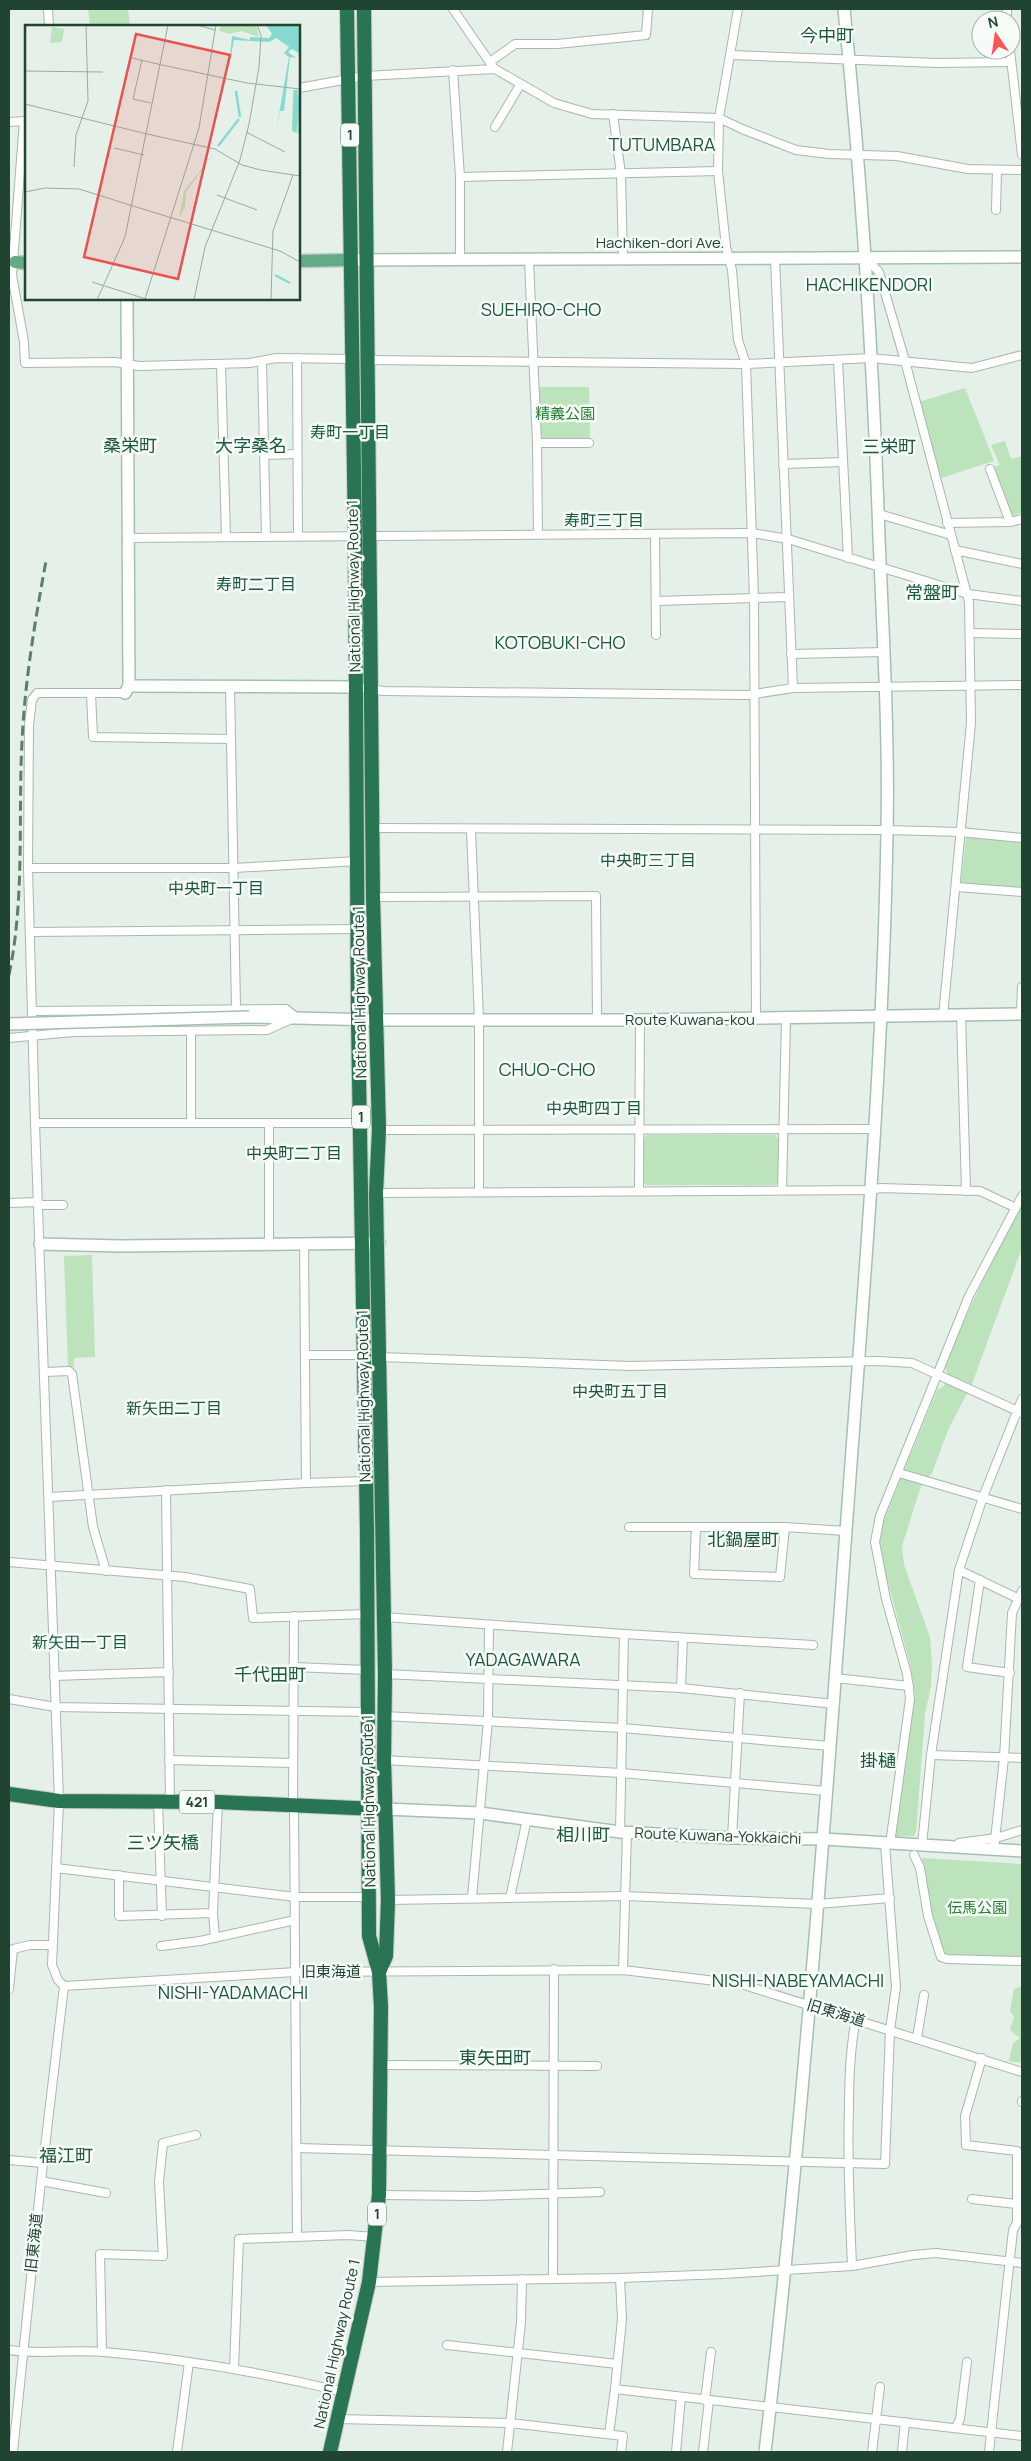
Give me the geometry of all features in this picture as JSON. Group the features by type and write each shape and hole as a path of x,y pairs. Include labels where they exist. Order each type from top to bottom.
{"highway":[{"name":"National Highway Route 1","path":"330,2452 369,2282 380,2195 381,2152 379,1972 370,1936 366,1480 358,1020 350,80 347,9"},
{"name":"National Highway Route 1","path":"364,9 374,897 379,1130 376,1193 379,1243 385,1674 383,1716 388,1900 386,1956 379,1972"},
{"name":"421","path":"9,1794 59,1801 218,1802 386,1809"}],"main road":[{"name":"Hachiken-dori Ave.","path":"300,261 351,260"}],"street":[{"path":"48,9 49,25"},
{"path":"453,9 492,66 520,85 554,103 592,114 719,118 796,150 897,156 968,169 1022,170"},
{"path":"300,88 365,76 492,66 515,44 557,44 646,35 648,9"},
{"path":"738,9 719,118 718,171 728,259 732,270 738,340 746,364 754,598 756,1020"},
{"path":"765,2452 810,2005 834,1704 870,1190 880,1017 887,830 881,568 866,258 844,9"},
{"path":"731,55 937,62 1011,62 1022,154"},
{"path":"453,70 460,177 460,260"},
{"path":"495,127 520,85"},
{"path":"613,114 621,174 623,259"},
{"path":"9,122 25,121 21,262 12,275 24,342 25,363 115,362 139,366 250,364 276,358 352,359"},
{"path":"996,210 997,170"},
{"path":"460,177 718,171"},
{"name":"Hachiken-dori Ave.","path":"351,260 1022,257"},
{"path":"866,258 879,272 905,360 947,523 968,594 971,723 960,832 957,886 943,1016"},
{"path":"775,259 793,688"},
{"path":"529,260 537,443 538,534"},
{"path":"127,300 127,690"},
{"path":"368,360 746,364 871,358 972,368 1022,355"},
{"path":"298,358 298,536"},
{"path":"838,360 848,558"},
{"path":"262,361 266,537"},
{"path":"221,364 226,538"},
{"path":"537,443 589,443"},
{"path":"264,455 297,454"},
{"path":"783,464 844,462"},
{"path":"990,469 1010,522"},
{"path":"879,514 951,535"},
{"path":"947,523 1010,522 1022,519"},
{"path":"128,538 752,533 788,539 968,594 1022,601"},
{"path":"655,534 656,635"},
{"path":"955,550 1022,564"},
{"path":"656,601 788,597"},
{"path":"970,632 1022,634"},
{"path":"791,654 884,652"},
{"path":"64,1986 58,1980 52,1965 59,1801 32,1036 28,868 29,724 32,700 38,693 91,694 127,690 230,686 748,695 793,688 1022,685"},
{"path":"230,686 236,1008"},
{"path":"91,694 93,737 231,739"},
{"path":"374,828 471,830 887,830 960,832 1022,838"},
{"path":"471,830 479,1019 480,1191"},
{"path":"28,868 234,868 358,860"},
{"path":"957,886 1022,892"},
{"path":"374,897 596,896 597,1020"},
{"path":"30,932 358,929"},
{"path":"1021,1014 1022,987"},
{"path":"9,1038 73,1032 267,1030 296,1018 286,1009 32,1011"},
{"name":"Route Kuwana-kou","path":"9,1024 249,1017 358,1020 756,1020 1021,1014"},
{"path":"961,1015 966,1191"},
{"path":"782,1190 786,1019"},
{"path":"639,1190 640,1020"},
{"path":"191,1032 191,1123"},
{"path":"35,1123 361,1123"},
{"path":"269,1124 269,1244"},
{"path":"379,1130 873,1129"},
{"path":"376,1193 870,1190 881,1188 980,1191 1014,1207"},
{"path":"297,2148 381,2152 885,2164 890,2030 896,1987 887,1844 910,1699 909,1686 886,1599 875,1542 880,1516 969,1296 1014,1207 1022,1196"},
{"path":"9,1203 63,1205"},
{"path":"304,1243 306,1483"},
{"path":"40,1244 86,1246 379,1243"},
{"path":"306,1355 364,1355"},
{"path":"380,1357 630,1366 879,1361 912,1363 1020,1412"},
{"path":"45,1372 69,1371 72,1374 93,1527 106,1571"},
{"path":"922,1845 931,1755 959,1570 983,1497 1020,1412 1022,1399"},
{"path":"899,1473 1022,1509"},
{"path":"49,1497 89,1493 366,1480"},
{"path":"162,1916 161,1880 164,1802 170,1760 166,1490"},
{"path":"629,1527 785,1527 846,1531"},
{"path":"696,1527 694,1574 780,1577 785,1527"},
{"path":"9,1562 168,1576 250,1589 253,1618 367,1614"},
{"path":"959,1570 980,1580 1019,1604"},
{"path":"980,1580 967,1667 1010,1673"},
{"path":"995,1844 1004,1758 1012,1613 1019,1604 1022,1591"},
{"path":"294,1616 293,1763 297,2236"},
{"path":"384,1617 813,1645"},
{"path":"472,1898 488,1720 488,1624"},
{"path":"623,1970 624,1896 621,1773 624,1634"},
{"path":"681,1688 683,1638"},
{"path":"294,1667 367,1670"},
{"path":"54,1676 169,1672"},
{"path":"385,1674 681,1688 834,1704"},
{"path":"835,1678 909,1686"},
{"path":"732,1838 740,1693"},
{"path":"9,1700 55,1707 368,1712"},
{"path":"383,1716 622,1728 738,1736 830,1746"},
{"path":"931,1755 1022,1758"},
{"path":"170,1760 293,1763"},
{"path":"384,1760 621,1773 826,1791"},
{"path":"215,1938 213,1887 218,1802"},
{"name":"Route Kuwana-Yokkaichi","path":"386,1809 480,1814 623,1832 732,1838 823,1839 942,1846 995,1844 1022,1851"},
{"path":"510,1898 527,1819"},
{"path":"995,1844 1022,1830"},
{"path":"914,1855 920,1868 928,1916 942,1957 947,1959 1022,1961"},
{"path":"56,1868 295,1898 370,1897"},
{"path":"119,1875 119,1916 213,1913"},
{"path":"388,1900 624,1896 818,1904 890,1898"},
{"path":"161,1946 215,1938 295,1920"},
{"path":"9,1989 11,1949 30,1945 52,1945"},
{"path":"553,2279 554,1969"},
{"name":"旧東海道","path":"12,2452 64,1986 296,1972 623,1970 741,1984 1022,2072"},
{"path":"918,2038 924,1995"},
{"path":"852,2266 847,2163 849,2075 856,2019"},
{"path":"982,2058 965,2116 966,2145 1017,2152 1016,2204 1019,2223 1013,2230 989,2452"},
{"path":"380,2064 597,2066"},
{"path":"102,2351 100,2254 163,2256 159,2182 163,2143 196,2135"},
{"path":"9,2160 43,2163"},
{"path":"41,2181 106,2193"},
{"path":"380,2195 476,2196 600,2192"},
{"path":"972,2199 1016,2204"},
{"path":"234,2368 239,2239 297,2236 375,2237"},
{"path":"369,2282 620,2278 852,2266 913,2254 936,2253 1022,2263"},
{"path":"609,2434 622,2319 620,2278"},
{"path":"507,2452 521,2322 522,2279"},
{"path":"447,2346 617,2364"},
{"path":"9,2350 23,2352 102,2351 234,2368 344,2392"},
{"path":"703,2452 711,2352"},
{"path":"177,2452 189,2362"},
{"path":"956,2427 960,2419 967,2362"},
{"path":"872,2452 880,2387"},
{"path":"615,2389 1022,2436"},
{"path":"676,2452 681,2397"},
{"path":"338,2419 510,2423 609,2434 623,2436 621,2452"},
{"path":"902,2452 905,2422"}],"green space":[{"path":"88,9 128,9 130,25 90,25"},
{"name":"精義公園","path":"539,387 589,387 590,441 541,441"},
{"path":"965,388 994,461 938,479 918,402"},
{"path":"1005,441 1011,459 1022,456 1022,513 1011,516 994,467 1000,465 991,445"},
{"path":"966,837 1022,842 1022,889 961,883"},
{"path":"647,1135 775,1135 779,1139 778,1183 774,1185 647,1185 644,1183 644,1139"},
{"path":"1022,1205 1022,1248 972,1384 948,1430 932,1473 921,1486 902,1546 904,1565 930,1637 932,1664 931,1686 925,1714 916,1832 914,1836 895,1837 904,1757 915,1695 911,1668 882,1560 879,1543 881,1528 937,1390 944,1386 947,1374 945,1365 991,1264"},
{"path":"92,1255 95,1357 74,1358 74,1367 68,1367 64,1256"},
{"name":"伝馬公園","path":"922,1858 1022,1864 1022,1957 945,1955 930,1907"},
{"path":"1022,1986 1022,2063 1009,2061 1013,2043 1020,2038 1010,2030 1014,2017 1010,2011 1014,1989"}],"railway":[{"path":"9,975 14,946 19,888 23,718 31,651 46,561"}],"district":[{"name":"今中町","path":"827,36"},
{"name":"TUTUMBARA","path":"662,145"},
{"name":"HACHIKENDORI","path":"869,285"},
{"name":"SUEHIRO-CHO","path":"541,310"},
{"name":"寿町一丁目","path":"350,432"},
{"name":"桑栄町","path":"130,446"},
{"name":"大字桑名","path":"251,446"},
{"name":"三栄町","path":"889,447"},
{"name":"寿町三丁目","path":"604,520"},
{"name":"寿町二丁目","path":"256,584"},
{"name":"常盤町","path":"932,593"},
{"name":"KOTOBUKI-CHO","path":"560,643"},
{"name":"中央町三丁目","path":"648,860"},
{"name":"中央町一丁目","path":"216,888"},
{"name":"CHUO-CHO","path":"547,1070"},
{"name":"中央町四丁目","path":"594,1108"},
{"name":"中央町二丁目","path":"294,1153"},
{"name":"中央町五丁目","path":"620,1391"},
{"name":"新矢田二丁目","path":"174,1408"},
{"name":"北鍋屋町","path":"743,1540"},
{"name":"新矢田一丁目","path":"80,1642"},
{"name":"YADAGAWARA","path":"523,1660"},
{"name":"千代田町","path":"270,1675"},
{"name":"掛樋","path":"878,1761"},
{"name":"相川町","path":"583,1835"},
{"name":"三ツ矢橋","path":"163,1843"},
{"name":"NISHI-NABEYAMACHI","path":"798,1981"},
{"name":"NISHI-YADAMACHI","path":"233,1993"},
{"name":"東矢田町","path":"495,2058"},
{"name":"福江町","path":"66,2156"}]}
